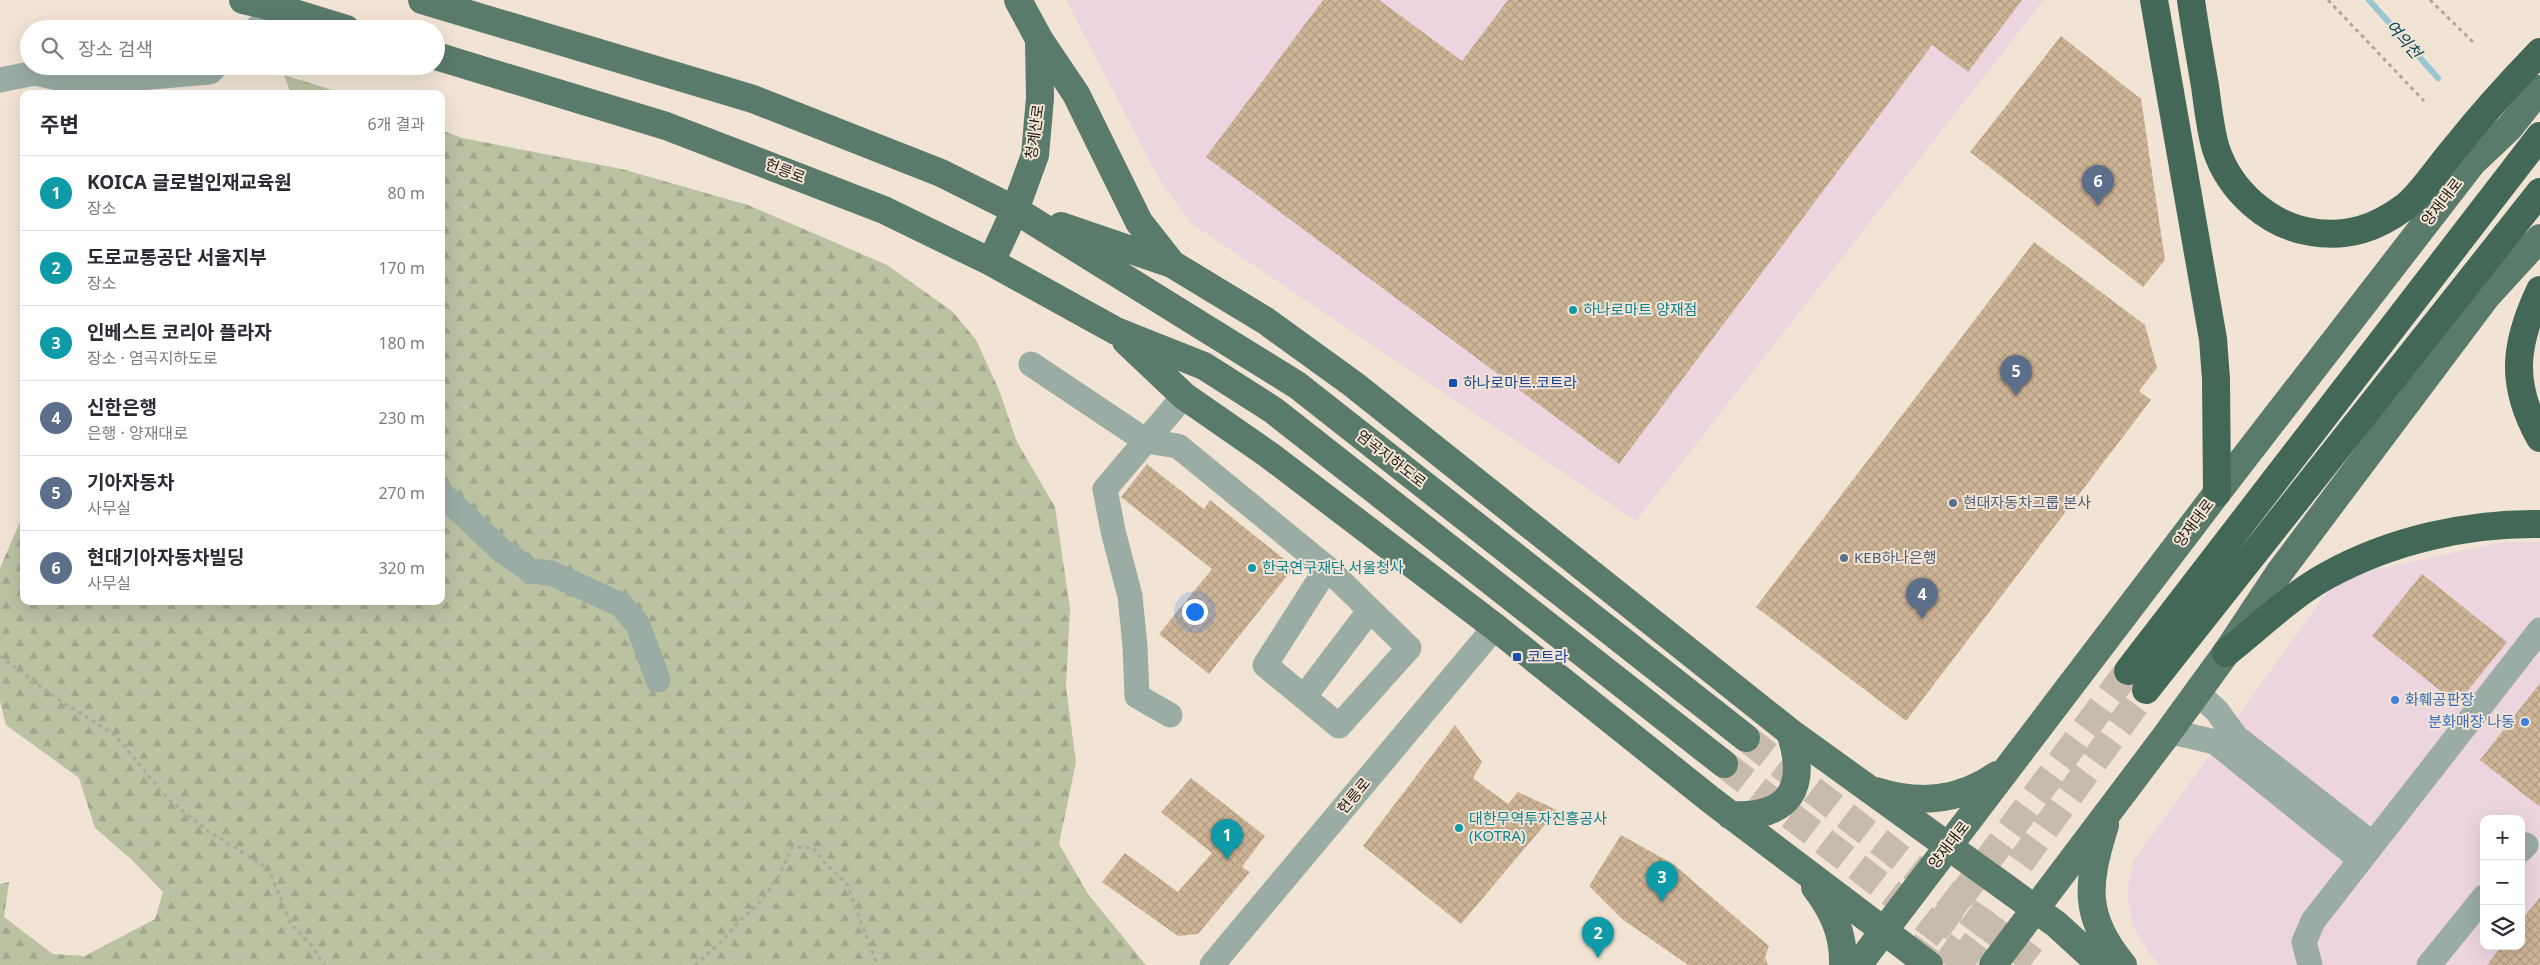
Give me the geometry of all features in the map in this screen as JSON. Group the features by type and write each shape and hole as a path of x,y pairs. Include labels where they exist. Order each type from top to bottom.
{"highway":[{"path":"2154,0 2216,360 2217,493"},
{"path":"2191,0 2213,136 2223,165 2244,194 2269,216 2285,225 2318,233 2338,234 2367,229 2384,221 2408,204 2490,105 2540,52"},
{"path":"2540,136 2137,680 2540,192"},
{"path":"2540,290 2522,335 2519,368 2526,408 2540,438"},
{"path":"2226,654 2301,593 2327,575 2357,561 2406,543 2443,533 2485,526 2540,524"}],"main road":[{"path":"243,0 317,20"},
{"path":"422,0 752,98 941,173 1015,210 1172,264 1266,321 1353,384 1790,732 2056,924 2102,965"},
{"name":"청계산로","path":"991,262 1015,210 1034,155 1040,98 1039,39 1018,0"},
{"path":"1039,39 1076,94 1139,222 1172,264"},
{"path":"2473,162 2497,115 2540,52"},
{"name":"헌릉로","path":"445,59 666,126 759,160 884,210 991,262 1116,331"},
{"name":"양재대로","path":"1858,965 2217,493 2473,162 2509,128 2540,89"},
{"name":"염곡지하도로","path":"1015,210 1298,385 1746,738"},
{"path":"2123,965 2103,939 2096,925 2091,899 2091,885 2100,841 2113,803 2165,737 2199,688 2226,654 2279,574 2480,305 2540,238"},
{"path":"1116,331 1184,396 1269,455 1495,627 1730,815 1929,965"},
{"path":"1116,331 1204,366 1273,410 1724,764"},
{"path":"1730,815 1756,814 1772,810 1789,798 1796,786 1798,772 1790,732"},
{"path":"1861,785 1901,798 1944,799 1966,793 2012,765"},
{"path":"1993,965 2137,773"},
{"path":"1796,865 1812,882 1835,917 1841,936 1843,965"}],"street":[{"path":"265,20 278,8"},
{"path":"0,80 22,75"},
{"path":"44,75 84,88 186,75"},
{"path":"1031,364 1146,442 1178,446 1327,568 1409,648 1339,726 1265,665 1327,568"},
{"path":"1170,715 1137,696 1130,596 1113,531 1105,489 1184,396"},
{"path":"445,497 501,550 531,571 552,573 621,605 638,625 658,680"},
{"path":"1304,697 1370,610"},
{"name":"헌릉로","path":"1212,965 1495,627"},
{"path":"2310,965 2304,951 2307,930 2540,630"},
{"path":"2199,688 2204,699 2236,737 2367,852"},
{"path":"2165,737 2177,732 2215,742 2367,852"},
{"path":"2429,965 2480,902"}],"path":[{"path":"2328,0 2424,101"},
{"path":"2430,0 2473,42"},
{"path":"0,656 56,698 115,735 166,797 205,829 269,869 290,923 312,946 324,965"},
{"path":"695,965 721,942 739,920 762,901 780,874 792,847 813,848 824,862 847,884 877,965"}],"shaded area":[{"name":"하나로마트 양재점","path":"1066,0 2044,0 1636,521 1192,224 1160,181"},
{"name":"화훼공판장","path":"2503,542 2540,542 2540,965 2161,965 2150,955 2132,924 2128,897 2129,879 2134,860 2335,581 2360,573"}],"green space":[{"path":"284,75 332,90 290,90"},
{"path":"445,132 462,138 622,169 748,205 887,265 953,312 976,340 999,390 1017,442 1055,507 1070,608 1066,687 1076,762 1059,844 1088,894 1146,965 0,965 0,884 9,882 4,917 53,954 85,956 155,919 163,892 132,860 95,828 79,778 6,725 0,702 0,568 20,522 20,605 445,605"}],"building":[{"name":"하나로마트 양재점","path":"1323,0 1379,0 1462,61 1508,0 2022,0 1968,72 1932,45 1619,464 1206,157"},
{"path":"2061,36 2141,99 2165,260 2143,287 1970,152"},
{"name":"현대자동차그룹 본사","path":"2034,242 2145,325 2157,368 2139,391 2151,400 1906,721 1756,607"},
{"name":"한국연구재단 서울청사","path":"1147,464 1204,509 1210,500 1294,567 1209,674 1159,634 1212,569 1121,497"},
{"path":"2422,574 2507,642 2457,704 2372,636"},
{"name":"분화매장 나동","path":"2540,683 2540,807 2480,760"},
{"name":"대한무역투자진흥공사 (KOTRA)","path":"1455,725 1482,762 1473,778 1508,804 1518,792 1557,810 1461,924 1363,846"},
{"path":"1191,778 1265,836 1242,867 1250,872 1198,934 1178,936 1102,882 1125,853 1178,892 1212,853 1161,812"},
{"path":"1621,835 1673,864 1769,946 1765,957 1768,965 1688,965 1622,919 1589,886"},
{"path":"2540,897 2540,965 2487,965 2499,950 2525,950 2525,916"}],"waterway":[{"name":"여의천","path":"2369,0 2438,78"}],"tunnel":[{"path":"1910,965 2128,671"},
{"path":"1946,965 2146,690"},
{"path":"1746,738 2038,965"},
{"path":"1724,764 1984,965"}],"place":[{"name":"현대기아자동차빌딩","path":"2098,206"},
{"name":"하나로마트 양재점","path":"1573,310"},
{"name":"하나로마트.코트라","path":"1453,383"},
{"name":"기아자동차","path":"2016,396"},
{"name":"현대자동차그룹 본사","path":"1953,503"},
{"name":"KEB하나은행","path":"1844,558"},
{"name":"한국연구재단 서울청사","path":"1252,568"},
{"name":"신한은행","path":"1922,619"},
{"name":"코트라","path":"1517,657"},
{"name":"화훼공판장","path":"2395,700"},
{"name":"분화매장 나동","path":"2525,722"},
{"name":"대한무역투자진흥공사 (KOTRA)","path":"1459,828"},
{"name":"KOICA 글로벌인재교육원","path":"1227,860"},
{"name":"인베스트 코리아 플라자","path":"1662,902"},
{"name":"도로교통공단 서울지부","path":"1598,958"}]}
